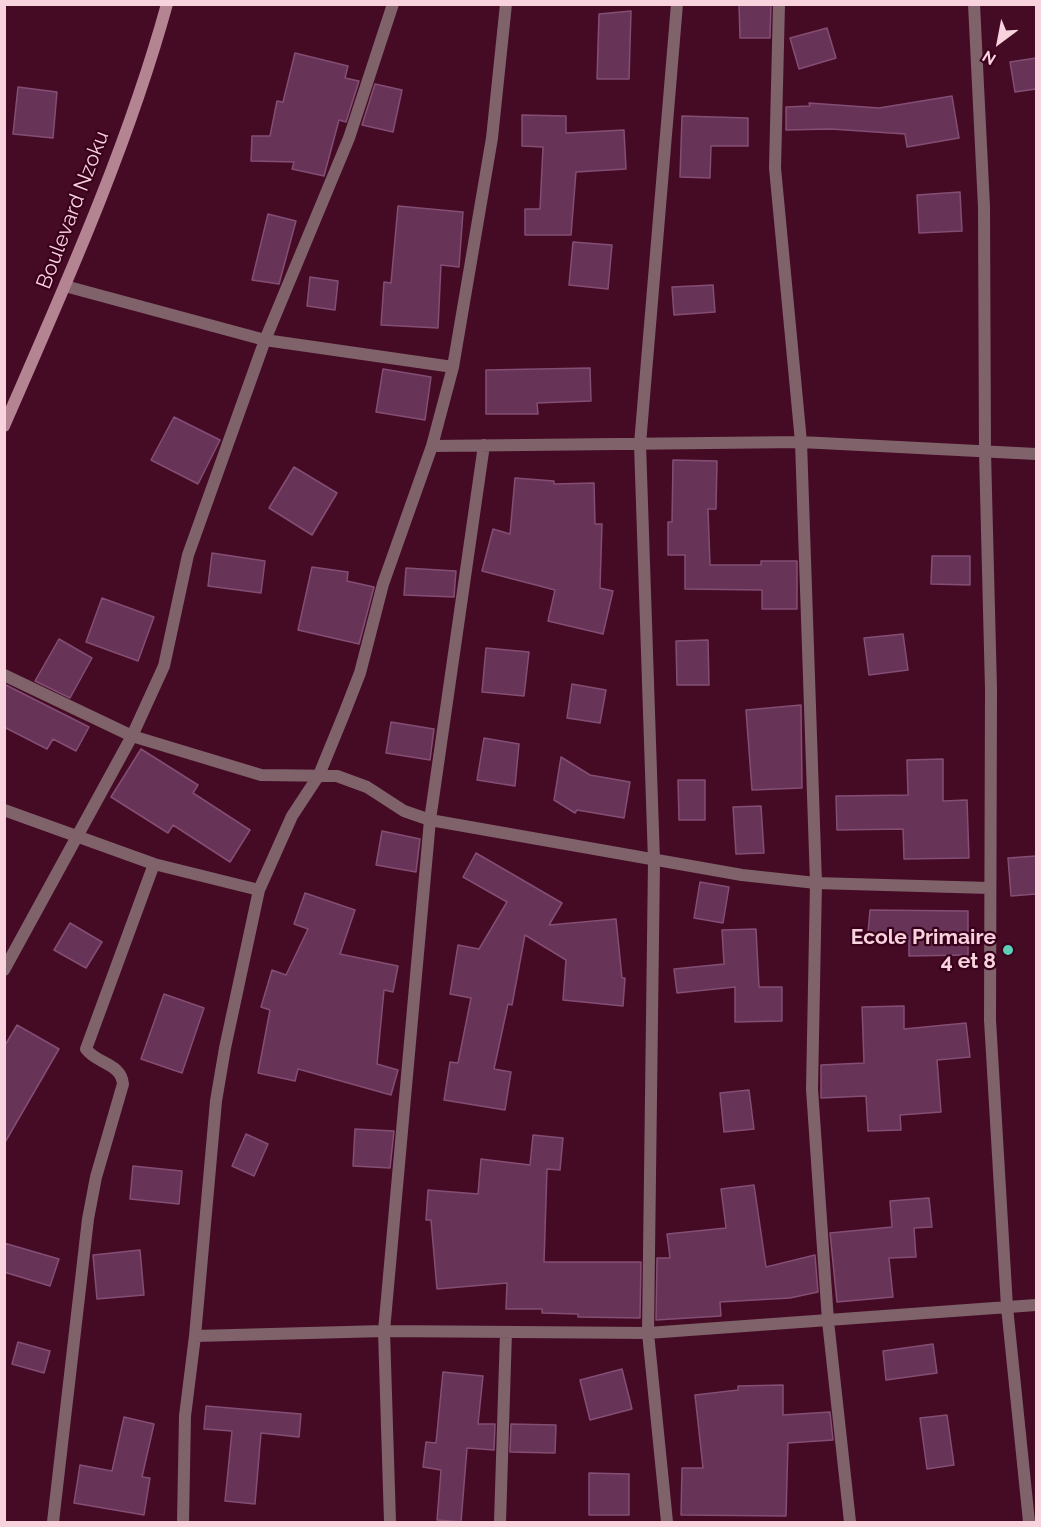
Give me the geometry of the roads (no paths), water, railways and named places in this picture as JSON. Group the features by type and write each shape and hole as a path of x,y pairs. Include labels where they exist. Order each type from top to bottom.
{"street":[{"name":"Boulevard Nzoku","path":"4,426 65,286 133,110 167,4"},
{"path":"4,970 132,736 164,666 188,555 265,340 349,138 393,4"},
{"path":"183,1522 184,1416 195,1336 216,1101 260,890 292,816 319,775 360,673 383,584 432,446 453,367 492,138 506,4"},
{"path":"667,1522 648,1333 654,861 640,444 676,4"},
{"path":"779,4 775,168 801,442 816,883 812,1089 828,1321 850,1522"},
{"path":"974,4 984,207 985,452 991,689 990,1020 1007,1307 1029,1522"},
{"path":"65,286 265,340 453,367"},
{"path":"432,446 801,442 1036,454"},
{"path":"390,1522 384,1331 430,820 484,445"},
{"path":"4,675 132,736 261,776 319,775 351,780 404,811 430,820 654,861 816,883 989,888"},
{"path":"4,810 154,864 260,890"},
{"path":"53,1522 88,1219 96,1177 123,1084 122,1076 117,1069 91,1056 86,1049 154,864"},
{"path":"195,1336 384,1331 648,1333 1036,1305"},
{"path":"500,1522 506,1332"}],"place":[{"name":"Ecole Primaire 4 et 8","path":"1008,950"}]}
